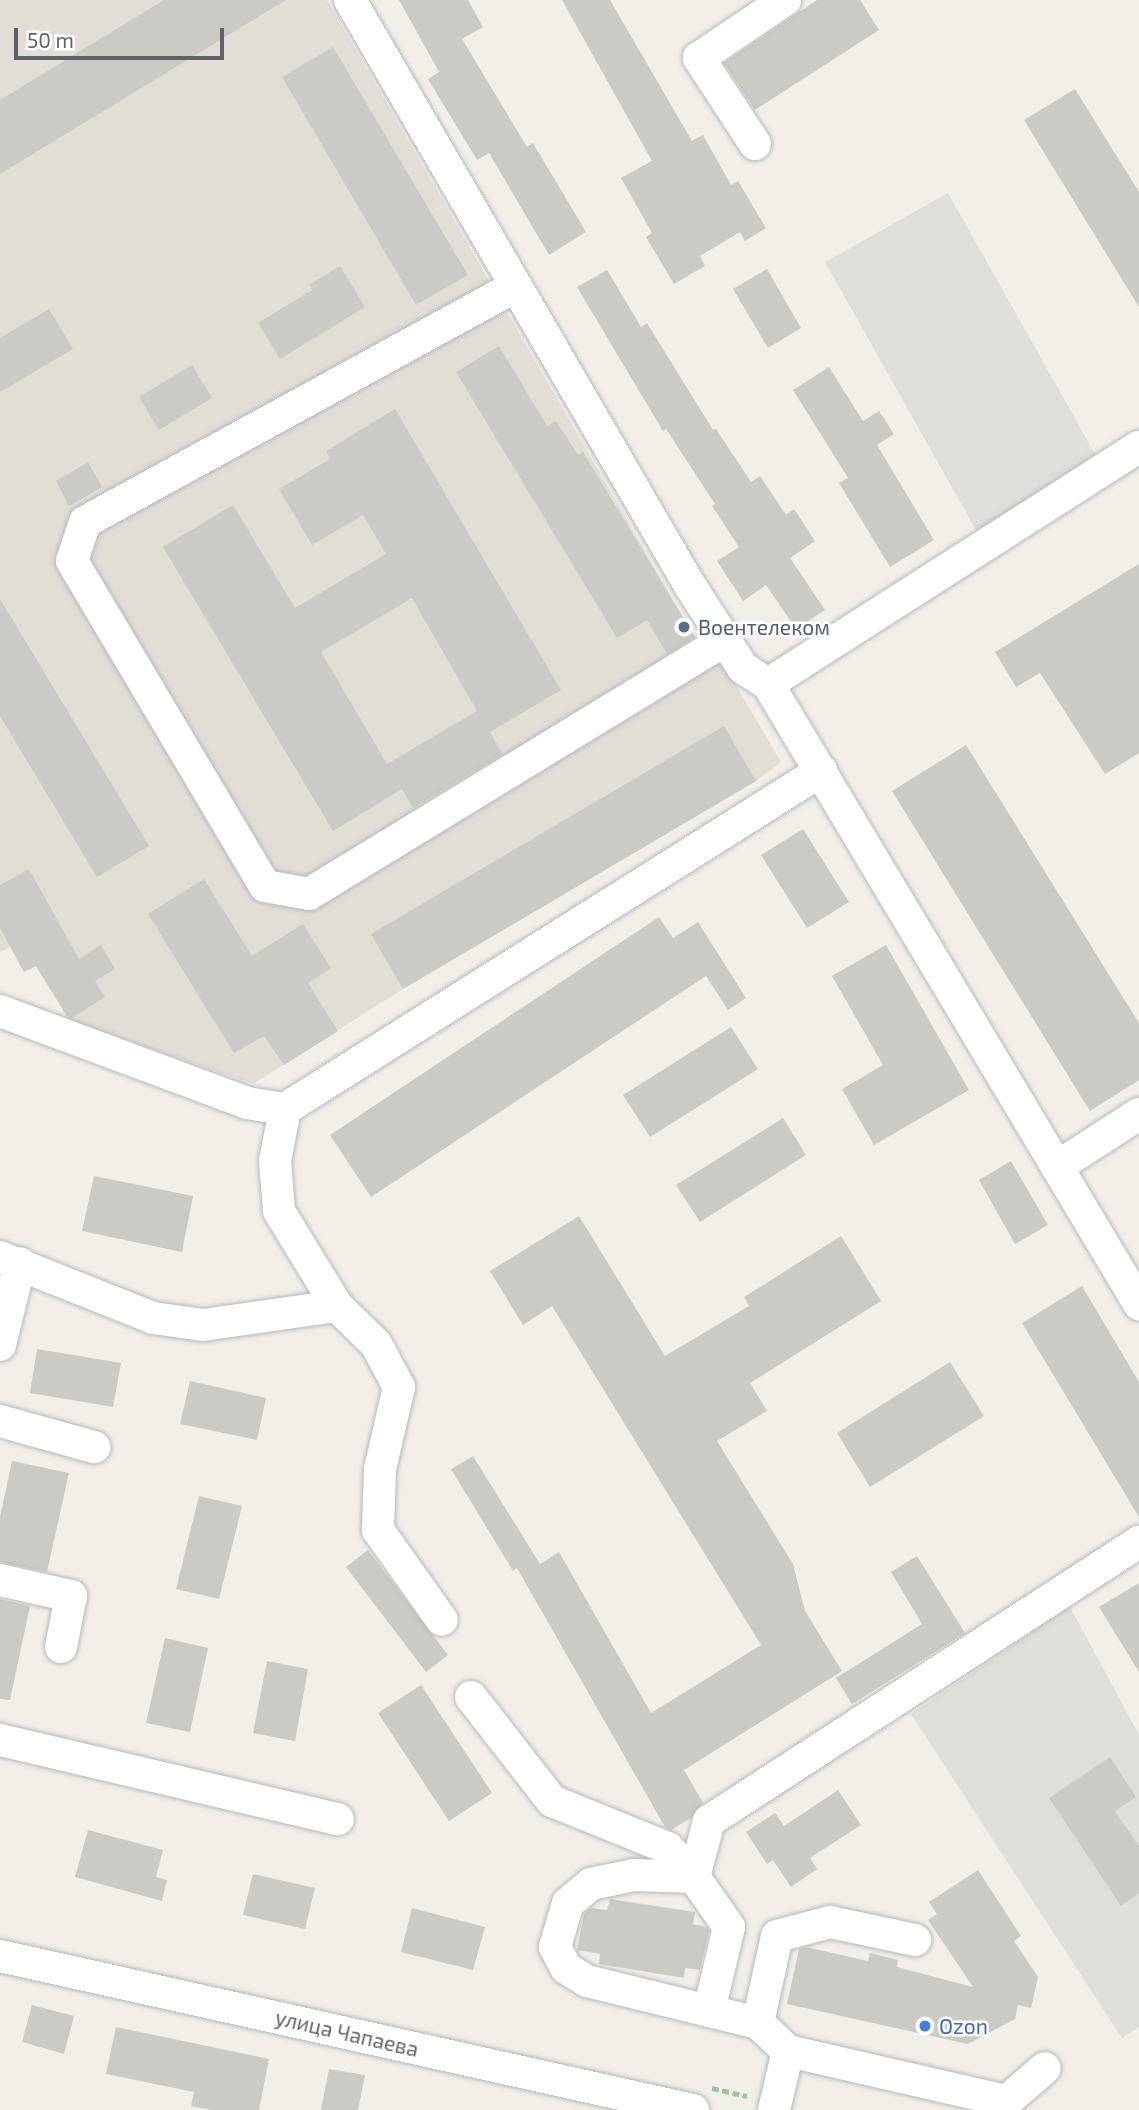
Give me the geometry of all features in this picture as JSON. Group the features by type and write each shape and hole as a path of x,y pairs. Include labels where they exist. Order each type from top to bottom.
{"street":[{"path":"349,0 689,584 743,668 768,684 1139,1304"},
{"path":"755,144 699,58 785,0"},
{"path":"516,286 85,522 72,561 265,886 309,894 725,640"},
{"path":"768,684 1139,447"},
{"path":"0,1011 247,1103 285,1109 821,771"},
{"path":"285,1109 275,1161 279,1211 337,1306 376,1344 398,1387 380,1469 378,1530 442,1620"},
{"path":"1057,1167 1139,1114"},
{"path":"0,1345 10,1260 153,1318 203,1325 337,1306"},
{"path":"0,1421 94,1447"},
{"path":"694,1877 709,1821 1139,1542"},
{"path":"0,1580 71,1596 61,1647"},
{"path":"471,1697 552,1801 668,1848 694,1877 729,1927 709,2011"},
{"path":"0,1740 338,1819"},
{"path":"694,1877 634,1875 591,1884 568,1902 555,1947 566,1968 587,1981 758,2023 788,2051 1005,2106 1045,2068"},
{"path":"758,2023 777,1936 830,1922 915,1940"},
{"name":"улица Чапаева","path":"0,1956 694,2110"},
{"path":"774,2110 788,2051"}],"shaded area":[{"path":"0,0 327,0 704,654 721,660 781,762 756,781 403,989 253,1084 69,1020 36,966 24,972 10,947 0,952"},
{"path":"948,193 1104,470 981,539 825,262"},
{"path":"1070,1607 1139,1735 1139,2027 1122,2038 911,1714"}],"building":[{"path":"164,0 286,0 0,174 0,100"},
{"path":"399,0 468,0 483,27 462,39 527,147 533,143 586,232 549,255 489,153 477,160 428,79 439,72"},
{"path":"562,0 610,0 692,141 703,135 731,185 738,181 766,228 745,241 740,232 700,256 705,266 674,284 646,237 652,233 621,178 652,161"},
{"path":"817,0 860,0 879,30 755,110 724,63"},
{"path":"333,47 468,275 416,305 282,77"},
{"path":"1075,89 1139,192 1139,307 1024,120"},
{"path":"340,266 365,307 280,359 258,323 312,290 309,285"},
{"path":"767,269 801,328 768,348 733,289"},
{"path":"607,270 641,327 647,323 713,430 716,429 751,482 760,476 786,515 794,509 815,541 790,558 825,610 796,629 766,585 743,601 717,561 739,547 712,506 715,504 666,429 663,431 577,287"},
{"path":"49,309 73,349 0,392 0,338"},
{"path":"499,346 547,426 556,421 578,455 583,452 695,637 667,654 647,620 617,638 456,372"},
{"path":"192,365 212,398 159,430 139,397"},
{"path":"829,367 863,421 879,411 894,434 877,445 934,540 890,567 839,483 848,478 793,390"},
{"path":"395,409 561,690 490,732 503,754 413,808 402,789 333,831 163,547 233,505 295,608 386,554 363,515 312,545 279,489 330,459 326,451","holes":["412,598 477,711 387,764 321,652"]},
{"path":"88,462 102,487 69,506 56,481"},
{"path":"1139,564 1139,753 1105,774 1040,673 1016,687 995,652"},
{"path":"0,599 149,846 97,877 0,716"},
{"path":"724,726 756,781 403,989 371,934"},
{"path":"966,745 1139,1023 1139,1080 1090,1111 892,791"},
{"path":"803,829 849,902 807,928 761,855"},
{"path":"29,869 79,959 101,945 115,969 95,981 105,997 72,1018 67,1016 36,966 24,972 0,928 0,885"},
{"path":"204,879 252,956 303,924 331,968 308,983 338,1031 284,1065 264,1036 234,1053 148,914"},
{"path":"659,917 673,938 698,922 746,998 728,1010 706,976 371,1197 330,1135"},
{"path":"886,945 969,1090 874,1145 842,1089 883,1065 832,976"},
{"path":"731,1027 758,1069 650,1137 623,1095"},
{"path":"783,1118 806,1155 700,1222 676,1185"},
{"path":"1011,1161 1048,1225 1015,1244 979,1180"},
{"path":"94,1176 193,1196 182,1252 82,1231"},
{"path":"579,1216 665,1356 749,1306 744,1297 841,1236 881,1301 750,1383 767,1411 717,1441 793,1564 805,1611 842,1671 684,1770 703,1803 691,1818 671,1830 665,1827 517,1568 513,1571 451,1469 473,1456 540,1564 559,1552 651,1713 761,1645 552,1306 523,1325 490,1271"},
{"path":"1082,1286 1139,1382 1139,1517 1022,1323"},
{"path":"37,1349 121,1363 113,1407 30,1393"},
{"path":"950,1362 984,1416 870,1487 837,1433"},
{"path":"190,1381 266,1398 257,1440 180,1424"},
{"path":"12,1461 69,1473 47,1572 0,1562 0,1517"},
{"path":"199,1496 242,1506 219,1599 176,1589"},
{"path":"368,1550 448,1655 426,1672 346,1567"},
{"path":"917,1556 965,1633 852,1704 836,1678 922,1624 891,1572"},
{"path":"1139,1583 1139,1672 1099,1607"},
{"path":"0,1599 30,1606 10,1700 0,1699"},
{"path":"165,1638 208,1648 190,1732 146,1723"},
{"path":"267,1661 308,1669 295,1741 253,1733"},
{"path":"421,1685 492,1793 449,1821 378,1713"},
{"path":"1110,1757 1136,1797 1115,1811 1139,1846 1139,1893 1121,1906 1049,1798"},
{"path":"838,1790 861,1825 810,1858 817,1869 791,1887 773,1860 767,1864 746,1832 775,1813 784,1826"},
{"path":"88,1830 163,1850 156,1877 167,1880 162,1901 75,1877"},
{"path":"978,1870 1021,1936 1014,1941 1038,1977 1031,2008 1018,2005 1015,2019 968,2044 787,2004 799,1949 806,1947 868,1961 870,1953 898,1960 897,1967 973,1987 928,1920 937,1914 929,1902"},
{"path":"253,1874 315,1888 305,1929 243,1915"},
{"path":"610,1899 695,1912 693,1924 709,1930 700,1970 685,1968 684,1978 599,1964 600,1954 577,1950 584,1914 591,1908 607,1910"},
{"path":"412,1908 485,1927 473,1970 401,1952"},
{"path":"32,2005 74,2016 64,2054 22,2042"},
{"path":"116,2027 269,2059 259,2110 212,2110 191,2106 194,2092 106,2074"},
{"path":"329,2069 365,2075 358,2110 321,2110"}],"place":[{"name":"Воентелеком","path":"684,627"},
{"name":"Ozon","path":"925,2026"}]}
